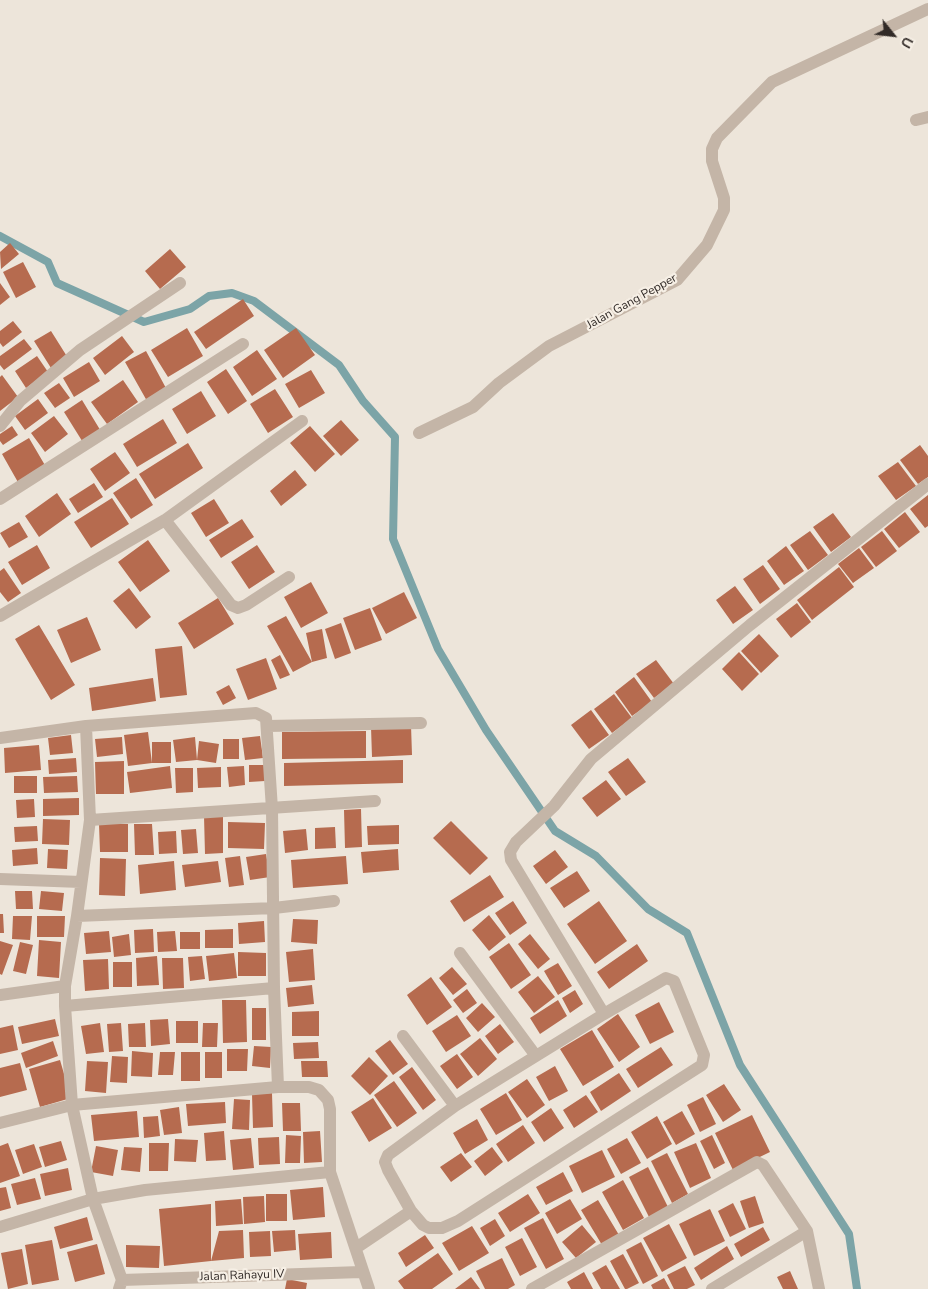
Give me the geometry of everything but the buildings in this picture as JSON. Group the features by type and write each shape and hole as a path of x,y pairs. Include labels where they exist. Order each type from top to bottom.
{"street":[{"name":"Jalan Gang Pepper","path":"419,433 473,407 499,383 549,346 677,280 707,245 724,210 724,198 712,161 712,148 717,138 772,82 928,9"},
{"path":"0,426 20,401 80,350 180,283"},
{"path":"0,500 243,344"},
{"path":"0,616 165,520 302,421"},
{"path":"604,1014 511,860 510,852 516,842 554,806 591,760 750,625 928,484"},
{"path":"165,520 231,605 238,608 246,605 288,577"},
{"path":"0,738 86,726 256,713 266,718 272,809 274,988 278,1087"},
{"path":"268,726 421,723"},
{"path":"86,726 90,820 65,986 66,1006 72,1104 93,1199 120,1284"},
{"path":"90,820 375,801"},
{"path":"0,879 81,882"},
{"path":"77,916 274,908 334,901"},
{"path":"460,953 536,1056"},
{"path":"666,978 677,984 704,1055 702,1065 458,1221 442,1228 429,1228 423,1225 410,1211 388,1170 386,1162 388,1156 455,1106 536,1056 666,978"},
{"path":"0,995 65,986"},
{"path":"66,1006 274,988"},
{"path":"403,1036 455,1106"},
{"path":"0,1123 72,1104 278,1087 309,1087 318,1090 328,1100 330,1109 330,1172 356,1248 361,1272 369,1289"},
{"path":"532,1289 754,1162 763,1165 807,1231 819,1289"},
{"path":"0,1227 93,1199 145,1190 330,1172"},
{"path":"356,1248 410,1211"},
{"path":"712,1289 807,1231"},
{"name":"Jalan Rahayu IV","path":"120,1284 361,1272"}],"waterway":[{"path":"0,236 48,262 57,283 144,322 190,309 209,296 232,293 254,301 339,365 363,401 395,437 393,539 438,649 486,730 555,831 596,856 648,909 687,933 740,1065 849,1234 857,1289"}]}
